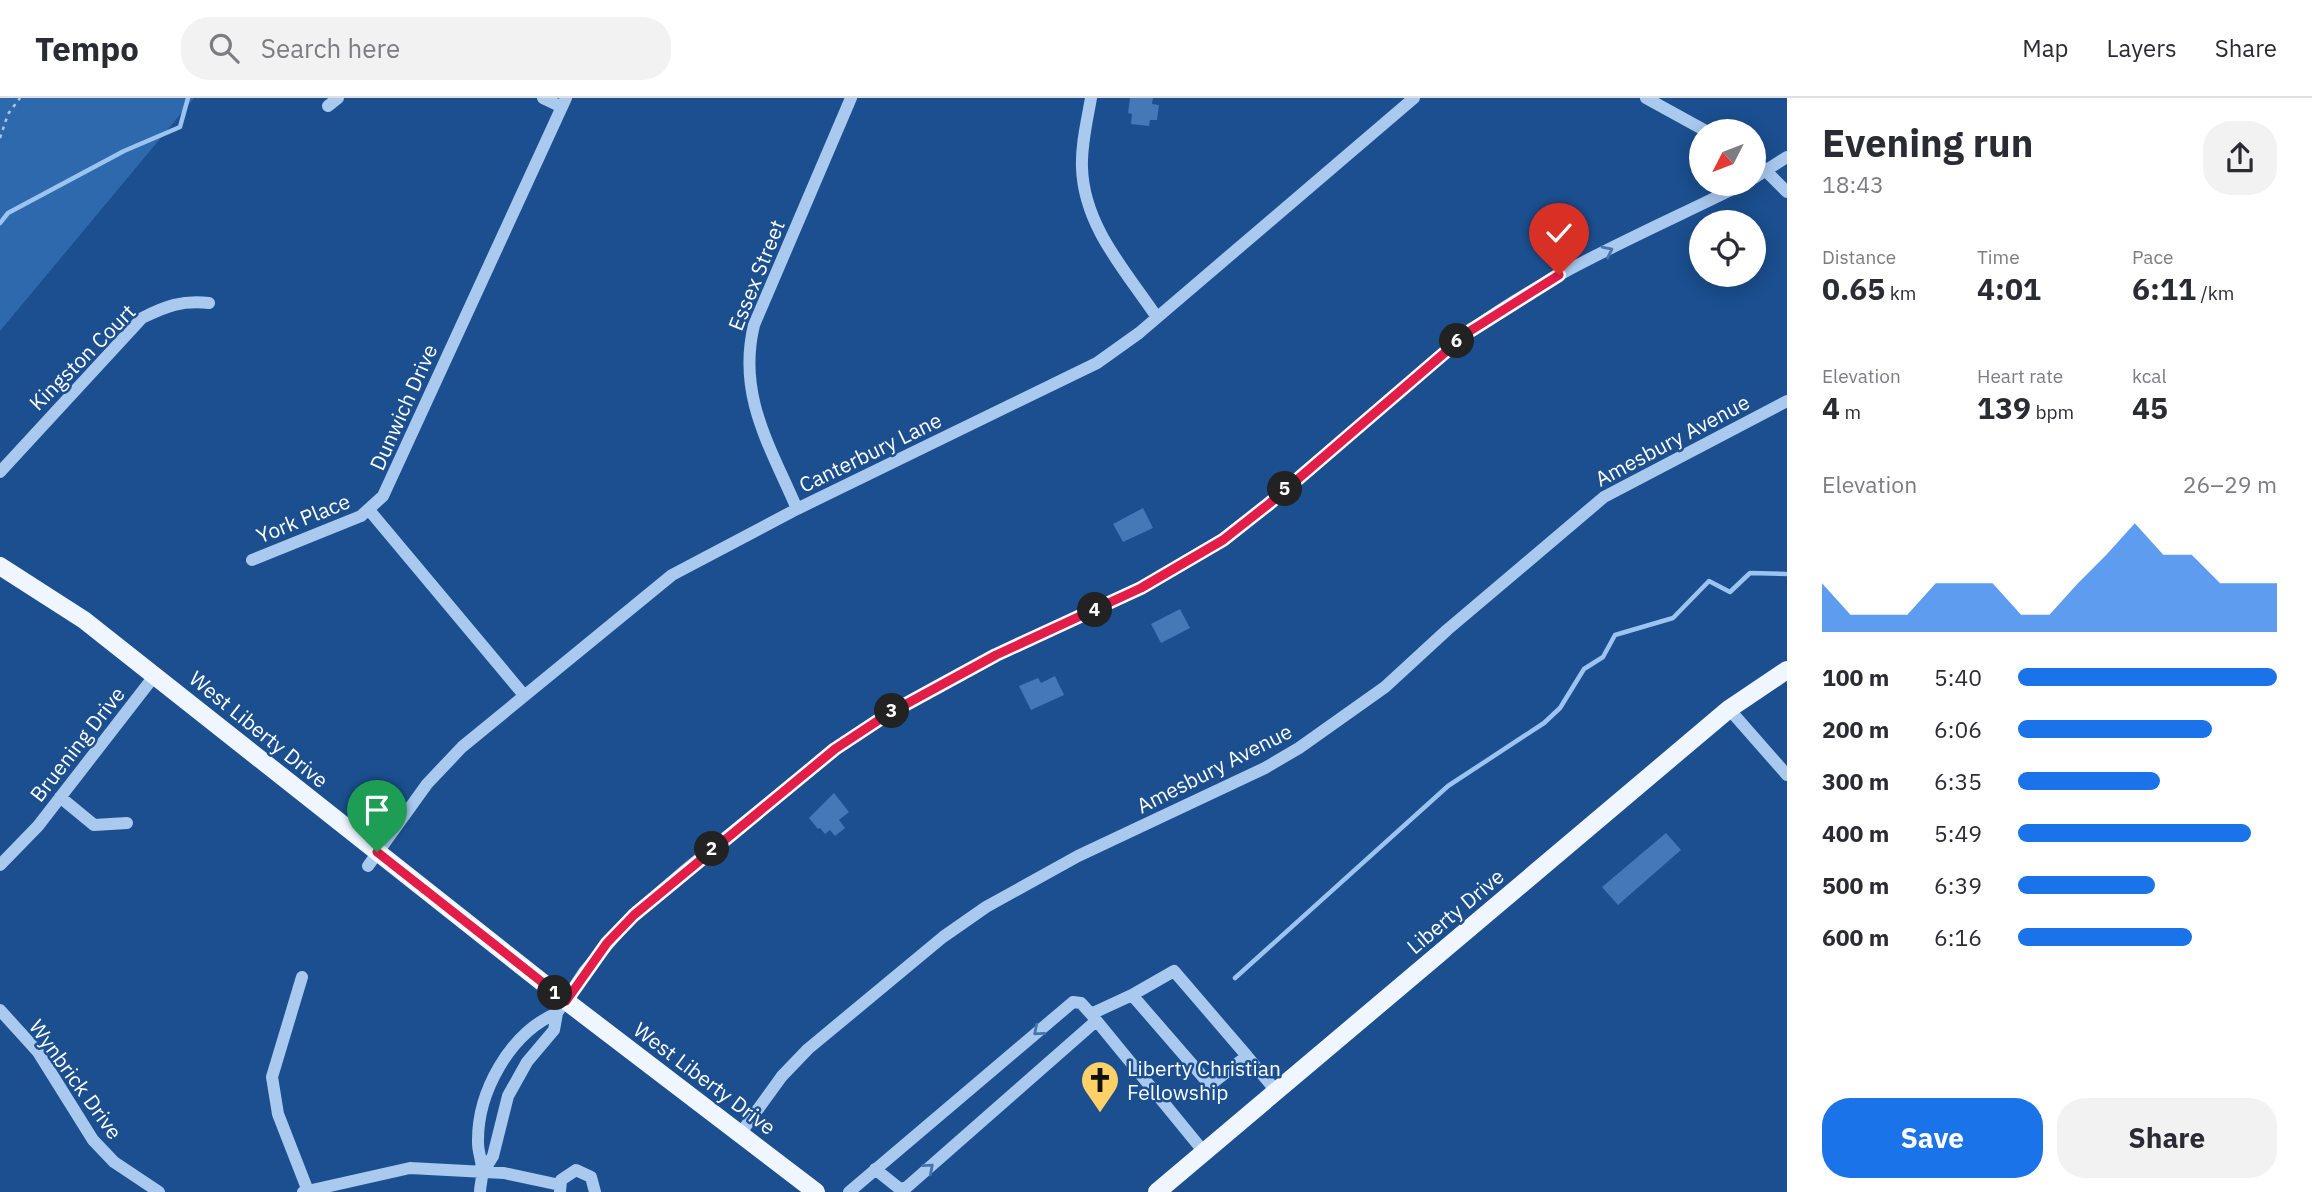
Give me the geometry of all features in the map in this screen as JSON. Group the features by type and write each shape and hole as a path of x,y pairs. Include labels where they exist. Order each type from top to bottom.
{"main road":[{"name":"West Liberty Drive","path":"0,566 84,620 155,675 372,859 561,1007 740,1134 816,1192"},
{"name":"Liberty Drive","path":"1157,1192 1729,709 1787,670"}],"street":[{"path":"543,98 564,103"},
{"name":"Essex Street","path":"797,509 753,402 747,369 749,347 754,325 850,98"},
{"path":"1091,98 1082,167 1089,207 1106,243 1157,316"},
{"name":"Canterbury Lane","path":"372,859 427,784 462,747 523,694 672,575 797,509 1097,363 1139,334 1414,98"},
{"path":"1646,98 1689,122"},
{"name":"Dunwich Drive","path":"369,510 388,487 564,103"},
{"path":"1766,171 1787,157"},
{"path":"1766,177 1775,178 1787,192"},
{"path":"482,1172 493,1156 512,1088 527,1062 554,1030 561,1007 607,943 634,915 835,749 941,684 1141,588 1183,565 1270,503 1498,310 1559,275 1719,196"},
{"name":"Kingston Court","path":"0,472 142,318 171,304 190,301 209,303"},
{"name":"Amesbury Avenue","path":"740,1134 782,1076 808,1049 943,937 986,907 1077,856 1265,768 1299,748 1385,687 1447,630 1604,497 1787,401"},
{"path":"369,510 523,694"},
{"name":"York Place","path":"252,559 369,510"},
{"name":"Bruening Drive","path":"0,864 60,797 155,675"},
{"path":"1729,709 1787,775"},
{"path":"60,797 94,825 127,823"},
{"path":"875,1169 900,1189 911,1189 1094,1018 1174,971 1276,1091"},
{"path":"302,977 272,1077 278,1114 305,1191 411,1168 530,1177 560,1189 565,1175 581,1170 591,1177 595,1192"},
{"path":"1132,995 1210,1085 1247,1056"},
{"path":"849,1192 1073,1002 1081,1003 1204,1152"},
{"path":"480,1192 480,1124 493,1080 512,1050 540,1020 561,1007"},
{"name":"Wynbrick Drive","path":"0,1010 38,1052 93,1140 114,1162 159,1192"},
{"path":"512,1050 527,1062"},
{"path":"493,1080 512,1088"},
{"path":"480,1124 499,1128"}],"path":[{"path":"0,138 8,114 20,98"}],"shaded area":[{"path":"0,98 194,98 0,331"}],"building":[{"path":"1130,98 1153,98 1152,104 1159,105 1157,120 1150,120 1149,126 1131,124 1132,114 1128,113"},
{"path":"1143,508 1153,528 1123,542 1113,524"},
{"path":"1180,609 1190,628 1161,643 1151,624"},
{"path":"1055,676 1064,695 1031,710 1019,686 1038,678 1041,683"},
{"path":"834,793 849,812 839,820 845,828 835,836 830,830 825,834 809,818"},
{"path":"1666,833 1681,850 1618,905 1602,887"}],"waterway":[{"path":"0,223 8,213 124,151 180,127 188,98"},
{"path":"1235,978 1448,786 1544,723 1560,708 1584,669 1603,657 1615,635 1673,618 1709,581 1730,592 1750,573 1787,574"}],"place":[{"name":"Liberty Christian Fellowship","path":"1100,1114"}],"route":[{"path":"377,852 566,1001 584,972 634,915 835,749 888,714 941,684 996,655 1141,588 1223,540 1270,503 1470,331 1498,310 1559,275"}]}
